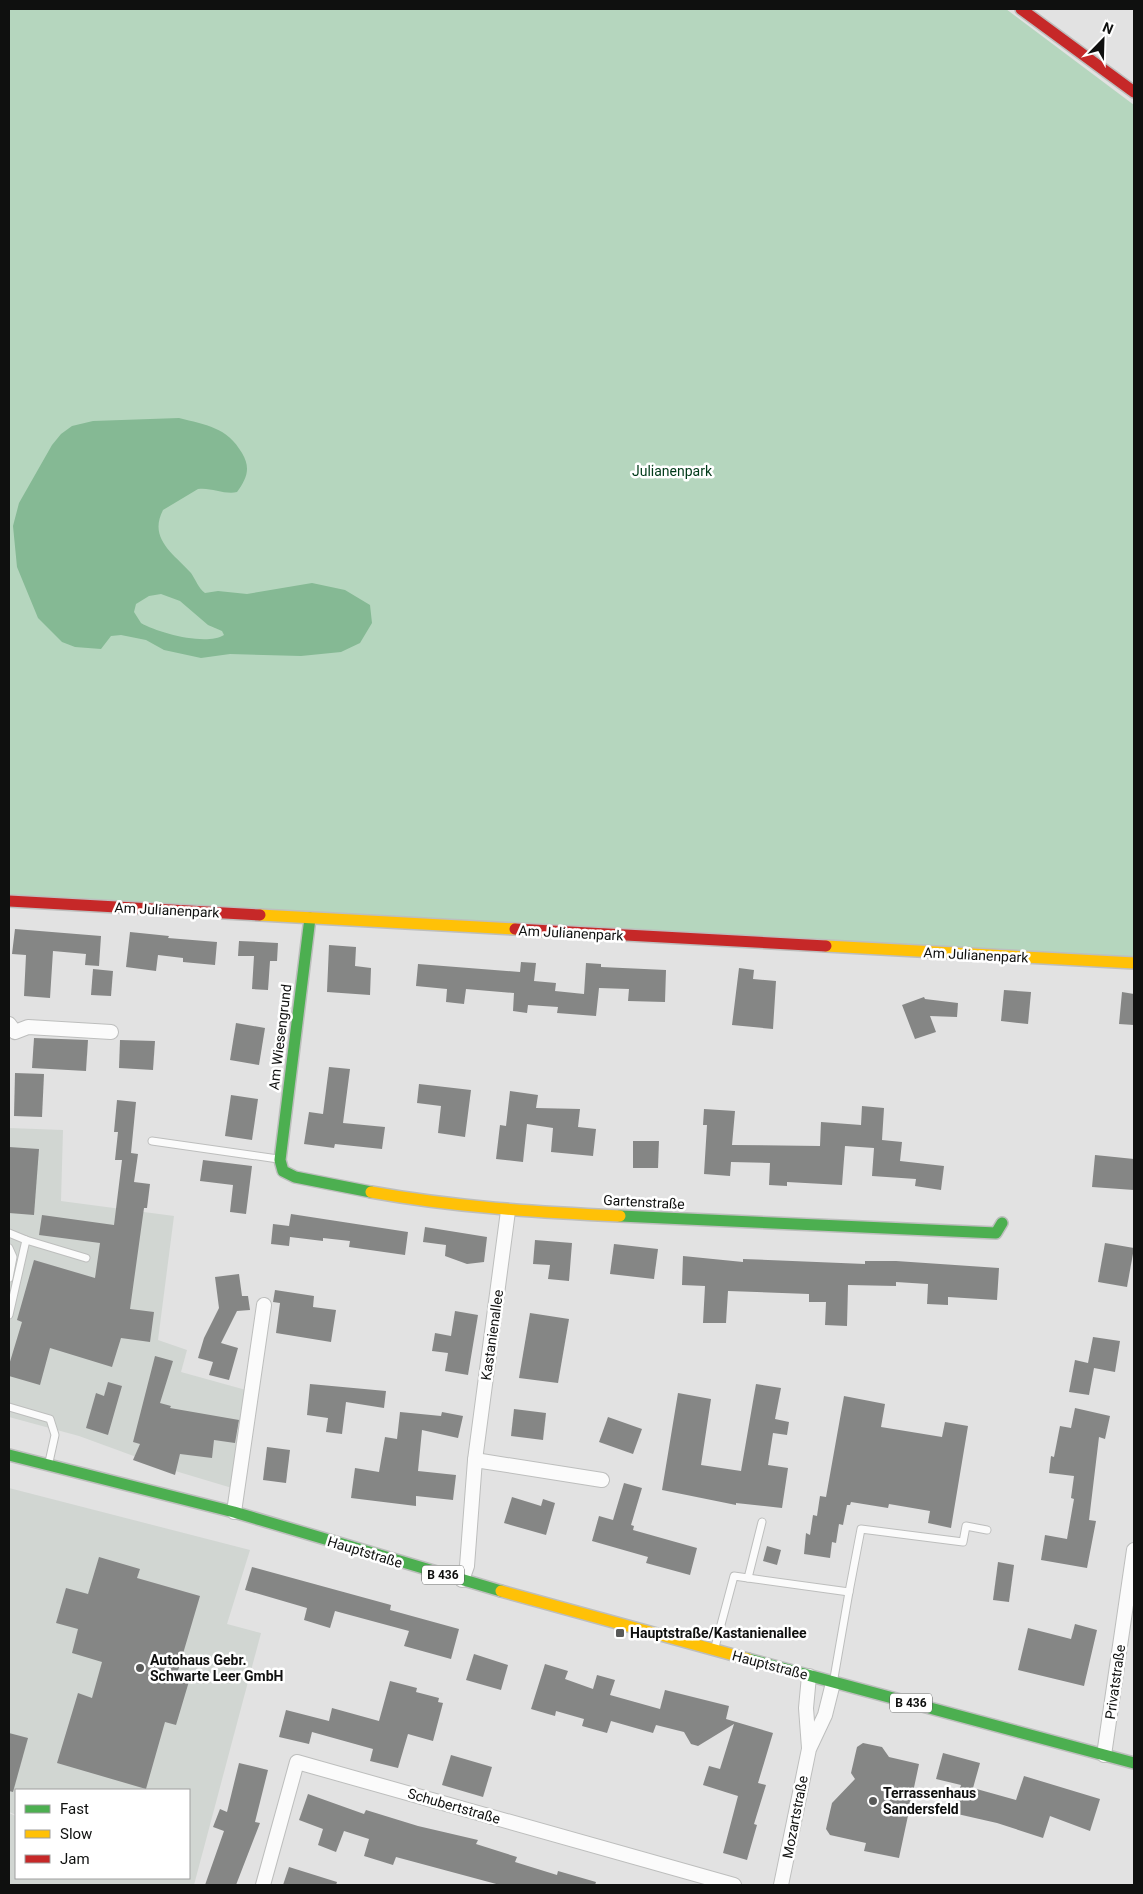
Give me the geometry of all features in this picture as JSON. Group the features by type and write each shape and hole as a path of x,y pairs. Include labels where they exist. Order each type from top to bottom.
{"street":[{"path":"1020,9 1134,92"},
{"name":"Am Julianenpark","path":"9,901 1134,964"},
{"name":"Am Wiesengrund","path":"282,1166 310,918"},
{"path":"9,1024 15,1032 28,1027 111,1032"},
{"name":"Gartenstraße","path":"282,1166 295,1177 420,1201 508,1211 996,1233 1002,1223"},
{"name":"Kastanienallee","path":"462,1580 467,1566 475,1460 508,1211"},
{"path":"234,1512 264,1305"},
{"name":"Hauptstraße","path":"9,1455 234,1512 462,1580 833,1683 1134,1763"},
{"path":"475,1460 602,1480"},
{"name":"Privatstraße","path":"1104,1754 1134,1550"},
{"name":"Mozartstraße","path":"809,1676 806,1708 809,1749"},
{"name":"Mozartstraße","path":"781,1885 809,1749 825,1715 833,1683"},
{"name":"Schubertstraße","path":"263,1885 297,1762 734,1885"}],"lane":[{"path":"152,1141 282,1166"},
{"path":"9,1233 86,1258"},
{"path":"9,1315 26,1240"},
{"path":"9,1248 13,1257 9,1278"},
{"path":"9,1407 50,1420 55,1436 48,1465"},
{"path":"748,1578 762,1522"},
{"path":"833,1683 860,1528 963,1542 966,1526 987,1530"},
{"path":"715,1650 734,1576 848,1592"}],"shaded area":[{"path":"179,418 223,432 236,444 245,458 247,473 240,487 237,492 232,493 198,489 163,510 159,520 159,529 165,545 191,573 205,593 218,591 247,594 312,583 345,590 370,605 372,623 360,643 341,652 301,656 230,654 201,658 164,650 146,640 121,635 111,636 101,649 75,647 62,642 38,618 17,567 13,526 19,503 52,445 61,434 72,426 93,421","holes":["161,594 180,601 208,625 222,631 224,635 216,638 194,639 170,634 141,623 134,612 136,604 149,596"]},
{"path":"9,1128 63,1130 61,1201 174,1216 158,1340 187,1350 181,1372 246,1390 232,1488 172,1470 79,1436 9,1417"},
{"name":"Autohaus Gebr. Schwarte Leer GmbH","path":"9,1488 250,1550 227,1624 261,1633 194,1885 9,1885 9,1813 15,1816 15,1879 190,1879 190,1789 15,1789 15,1815 9,1812"}],"green space":[{"name":"Julianenpark","path":"9,9 1006,9 1134,105 1134,958 9,900"}],"building":[{"path":"15,929 101,936 99,966 85,965 86,954 53,951 50,998 24,996 26,955 12,954"},
{"path":"130,932 169,936 168,938 217,942 215,965 183,962 183,958 158,955 156,971 126,967"},
{"path":"239,941 278,943 277,961 270,961 268,990 252,989 254,956 238,956"},
{"path":"329,945 356,947 355,966 371,968 370,995 327,992"},
{"path":"521,962 536,963 534,981 556,983 555,991 584,994 586,963 601,964 601,967 666,970 665,1002 628,1001 629,989 599,988 596,1016 557,1013 558,1007 528,1005 527,1013 513,1011 514,993 466,989 464,1004 446,1002 447,989 416,986 418,964 520,972"},
{"path":"739,968 754,970 753,979 776,981 773,1029 732,1025"},
{"path":"93,969 113,971 111,996 91,995"},
{"path":"1004,990 1031,992 1028,1024 1001,1021"},
{"path":"1122,992 1134,994 1134,1025 1119,1024"},
{"path":"924,997 925,999 958,1003 957,1017 930,1016 936,1032 915,1039 902,1005"},
{"path":"236,1023 265,1028 259,1065 230,1060"},
{"path":"34,1038 88,1040 86,1071 32,1068"},
{"path":"120,1040 155,1041 153,1070 119,1068"},
{"path":"329,1067 350,1069 343,1123 385,1127 382,1149 335,1144 334,1148 304,1144 309,1112 323,1114"},
{"path":"15,1073 44,1074 42,1117 14,1116"},
{"path":"419,1084 471,1090 465,1137 438,1133 441,1106 417,1103"},
{"path":"510,1091 538,1095 536,1108 580,1109 578,1127 596,1129 593,1156 551,1152 553,1128 527,1124 523,1162 496,1159 500,1125 506,1126"},
{"path":"231,1095 258,1099 252,1140 225,1136"},
{"path":"117,1100 136,1102 131,1153 138,1154 134,1182 150,1184 147,1208 144,1208 130,1309 154,1312 150,1342 121,1338 112,1367 50,1348 40,1385 9,1376 9,1365 22,1322 17,1320 34,1260 95,1278 100,1243 39,1235 42,1215 114,1225 122,1160 115,1160 118,1132 114,1132"},
{"path":"862,1106 884,1108 882,1140 902,1142 900,1161 944,1166 941,1190 915,1186 916,1179 872,1176 874,1148 845,1146 842,1185 787,1182 787,1186 769,1185 770,1163 731,1162 730,1176 704,1174 707,1125 703,1125 704,1109 735,1111 732,1145 820,1146 821,1122 861,1125"},
{"path":"633,1141 659,1141 658,1168 633,1168"},
{"path":"9,1147 39,1149 34,1215 9,1213"},
{"path":"1095,1155 1134,1159 1134,1190 1092,1187"},
{"path":"203,1160 252,1166 246,1214 230,1212 233,1185 200,1181"},
{"path":"291,1214 408,1232 405,1255 349,1247 350,1241 323,1238 323,1241 290,1237 289,1246 271,1244 273,1224 289,1226"},
{"path":"425,1227 487,1237 484,1262 467,1264 445,1256 446,1245 423,1242"},
{"path":"535,1240 572,1243 569,1281 548,1279 550,1265 533,1264"},
{"path":"1105,1243 1134,1248 1127,1287 1098,1282"},
{"path":"614,1244 658,1249 654,1279 610,1274"},
{"path":"683,1256 743,1262 743,1259 865,1264 865,1261 896,1261 999,1268 997,1300 948,1297 948,1305 927,1304 928,1284 896,1282 896,1286 848,1285 847,1326 825,1325 826,1302 809,1302 809,1294 728,1291 726,1323 703,1323 705,1286 682,1285"},
{"path":"239,1274 242,1296 248,1296 250,1310 237,1311 221,1343 238,1348 229,1380 209,1375 213,1362 198,1358 204,1338 219,1308 215,1277"},
{"path":"275,1290 314,1296 313,1307 336,1310 331,1342 276,1333 280,1303 273,1302"},
{"path":"455,1311 478,1315 468,1375 445,1371 448,1353 432,1351 435,1333 451,1336"},
{"path":"530,1313 569,1319 558,1383 519,1378"},
{"path":"1093,1337 1120,1341 1115,1372 1094,1368 1089,1395 1069,1392 1075,1360 1088,1363"},
{"path":"155,1356 173,1361 160,1403 171,1406 170,1408 239,1420 235,1443 214,1440 212,1458 180,1454 175,1475 133,1460 140,1444 133,1442"},
{"path":"108,1382 122,1386 108,1435 86,1428 96,1393 104,1396"},
{"path":"310,1384 386,1391 384,1408 346,1402 342,1434 326,1432 328,1418 307,1415"},
{"path":"756,1384 781,1388 775,1419 789,1422 787,1435 773,1433 768,1465 788,1468 782,1508 736,1503 736,1505 662,1490 678,1393 711,1399 701,1465 741,1471"},
{"path":"844,1396 885,1404 881,1427 942,1437 945,1422 968,1426 951,1528 928,1523 930,1511 889,1504 888,1508 851,1502 850,1505 847,1505 843,1525 839,1524 836,1543 832,1542 830,1558 804,1554 806,1533 810,1535 813,1515 817,1516 820,1496 826,1497"},
{"path":"1075,1408 1110,1416 1105,1439 1099,1437 1089,1520 1096,1521 1087,1568 1041,1560 1045,1535 1067,1539 1074,1499 1071,1498 1074,1476 1049,1473 1051,1456 1054,1457 1060,1426 1071,1428"},
{"path":"514,1409 546,1413 543,1440 511,1436"},
{"path":"400,1412 441,1416 442,1412 463,1416 458,1438 422,1430 418,1471 456,1475 453,1500 416,1496 416,1506 351,1498 355,1468 379,1472 385,1437 397,1439"},
{"path":"608,1417 642,1429 633,1454 599,1442"},
{"path":"267,1447 290,1450 286,1483 263,1480"},
{"path":"624,1483 642,1488 631,1525 634,1526 633,1530 697,1548 690,1575 646,1563 648,1557 592,1541 599,1516 613,1520"},
{"path":"512,1497 541,1506 543,1499 555,1503 546,1535 504,1523"},
{"path":"767,1546 781,1550 777,1565 763,1561"},
{"name":"Autohaus Gebr. Schwarte Leer GmbH","path":"99,1557 140,1569 137,1578 200,1596 177,1674 190,1678 176,1725 165,1722 146,1789 57,1763 78,1693 92,1698 102,1662 72,1653 78,1629 56,1623 66,1588 88,1594"},
{"path":"998,1562 1014,1565 1009,1602 993,1600"},
{"path":"252,1567 391,1605 390,1610 459,1629 451,1659 404,1646 409,1631 335,1611 330,1628 304,1620 307,1608 245,1590"},
{"path":"1075,1624 1097,1630 1084,1686 1018,1670 1028,1628 1071,1639"},
{"path":"474,1654 508,1665 501,1690 466,1680"},
{"path":"545,1664 568,1671 565,1679 593,1689 597,1675 615,1680 610,1695 660,1709 665,1690 729,1706 726,1719 773,1733 758,1783 766,1785 754,1824 757,1825 747,1860 723,1853 738,1796 703,1785 709,1766 720,1769 734,1724 698,1746 691,1744 684,1732 656,1725 653,1733 611,1721 607,1733 582,1726 584,1719 556,1711 555,1716 531,1709"},
{"path":"390,1681 417,1688 416,1692 439,1698 438,1702 443,1703 433,1741 408,1734 398,1768 370,1761 373,1749 312,1732 309,1744 279,1737 286,1710 329,1721 332,1708 379,1721"},
{"path":"9,1733 28,1738 13,1792 9,1791"},
{"name":"Terrassenhaus Sandersfeld","path":"863,1743 882,1747 889,1757 919,1764 899,1858 864,1851 866,1843 830,1835 826,1829 832,1803 855,1779 851,1773 857,1747"},
{"path":"943,1753 980,1763 973,1788 1016,1800 1024,1776 1100,1799 1090,1831 1050,1816 1043,1838 997,1823 953,1813 961,1785 936,1779"},
{"path":"451,1755 492,1767 483,1797 442,1785"},
{"path":"239,1763 268,1770 255,1822 260,1823 236,1885 205,1885 224,1831 213,1827 220,1809 227,1812"},
{"path":"308,1794 364,1814 366,1810 418,1826 478,1840 476,1844 517,1857 515,1862 557,1875 558,1871 596,1882 595,1885 500,1885 396,1857 393,1865 364,1856 369,1839 344,1831 336,1852 318,1845 323,1829 299,1820"},
{"path":"289,1867 337,1882 336,1885 283,1885"}],"traffic: fast":[{"path":"310,918 280,1160 283,1171 295,1177 371,1192"},
{"path":"620,1216 996,1233 1002,1223"},
{"path":"9,1455 234,1512 501,1591"},
{"path":"748,1659 1134,1763"}],"traffic: slow":[{"path":"260,915 515,929"},
{"path":"826,946 1134,963"},
{"path":"371,1192 433,1202 495,1208 620,1216"},
{"path":"501,1591 748,1659"}],"traffic: jam":[{"path":"1021,9 1134,92"},
{"path":"9,901 260,915"},
{"path":"515,929 826,946"}],"place":[{"name":"Hauptstraße/Kastanienallee","path":"620,1633"},
{"name":"Autohaus Gebr. Schwarte Leer GmbH","path":"140,1668"},
{"name":"Terrassenhaus Sandersfeld","path":"873,1801"}]}
